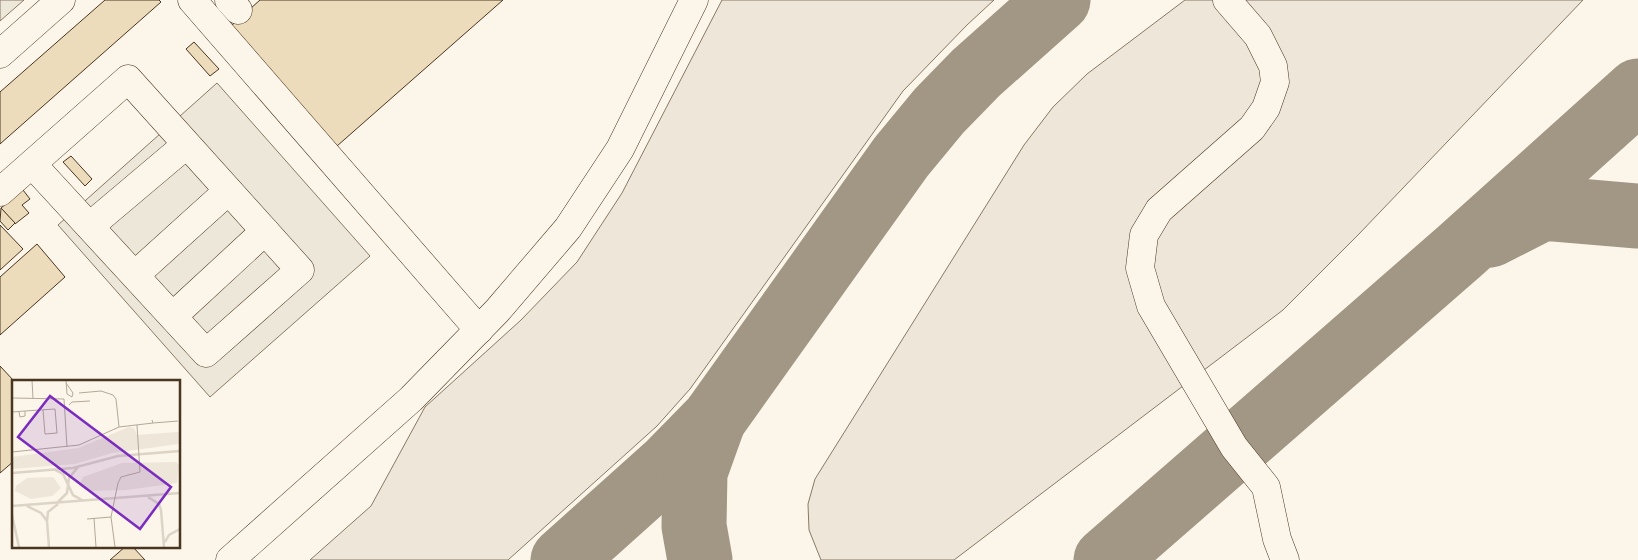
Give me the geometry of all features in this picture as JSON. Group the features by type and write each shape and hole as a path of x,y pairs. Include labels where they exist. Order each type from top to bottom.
{"lane":[{"path":"0,54 61,0"},
{"path":"192,0 479,330"},
{"path":"230,560 411,399 497,311 568,228 620,149 694,0"},
{"path":"1227,0 1258,36 1273,66 1275,82 1266,108 1252,128 1159,210 1144,236 1140,268 1150,306 1234,447 1266,487 1277,539 1285,560"},
{"path":"0,192 128,79 300,270 206,352 32,164"},
{"path":"90,226 186,144"},
{"path":"135,275 228,191"},
{"path":"173,316 264,231"}],"shaded area":[{"path":"0,0 24,0 0,21"},
{"path":"722,0 994,0 903,91 690,389 657,426 508,560 310,560 371,506 425,407 521,320 577,262 622,193"},
{"path":"1185,0 1583,0 1358,235 1283,310 954,560 821,560 809,530 808,504 815,479 1024,145 1053,107 1087,74"},
{"path":"217,83 370,256 210,397 58,225"}],"building":[{"path":"105,0 159,0 161,2 0,144 0,92"},
{"path":"260,0 503,0 337,146 231,26"},
{"path":"194,42 219,69 210,76 186,49"},
{"path":"71,156 92,179 85,186 63,162"},
{"path":"23,190 30,199 22,205 29,213 15,224 1,208"},
{"path":"1,208 15,223 8,230 0,221"},
{"path":"0,225 23,249 0,270"},
{"path":"37,244 65,277 0,335 0,277"},
{"path":"0,366 13,380 12,463 0,473"},
{"path":"124,548 134,548 145,560 110,560"}],"taxiway":[{"path":"563,560 669,465 714,419 901,157 939,111 976,73 1058,0"},
{"path":"1106,560 1460,251 1638,91"},
{"path":"1490,235 1543,208 1638,216"},
{"path":"700,560 694,526 695,472 714,419"}]}
